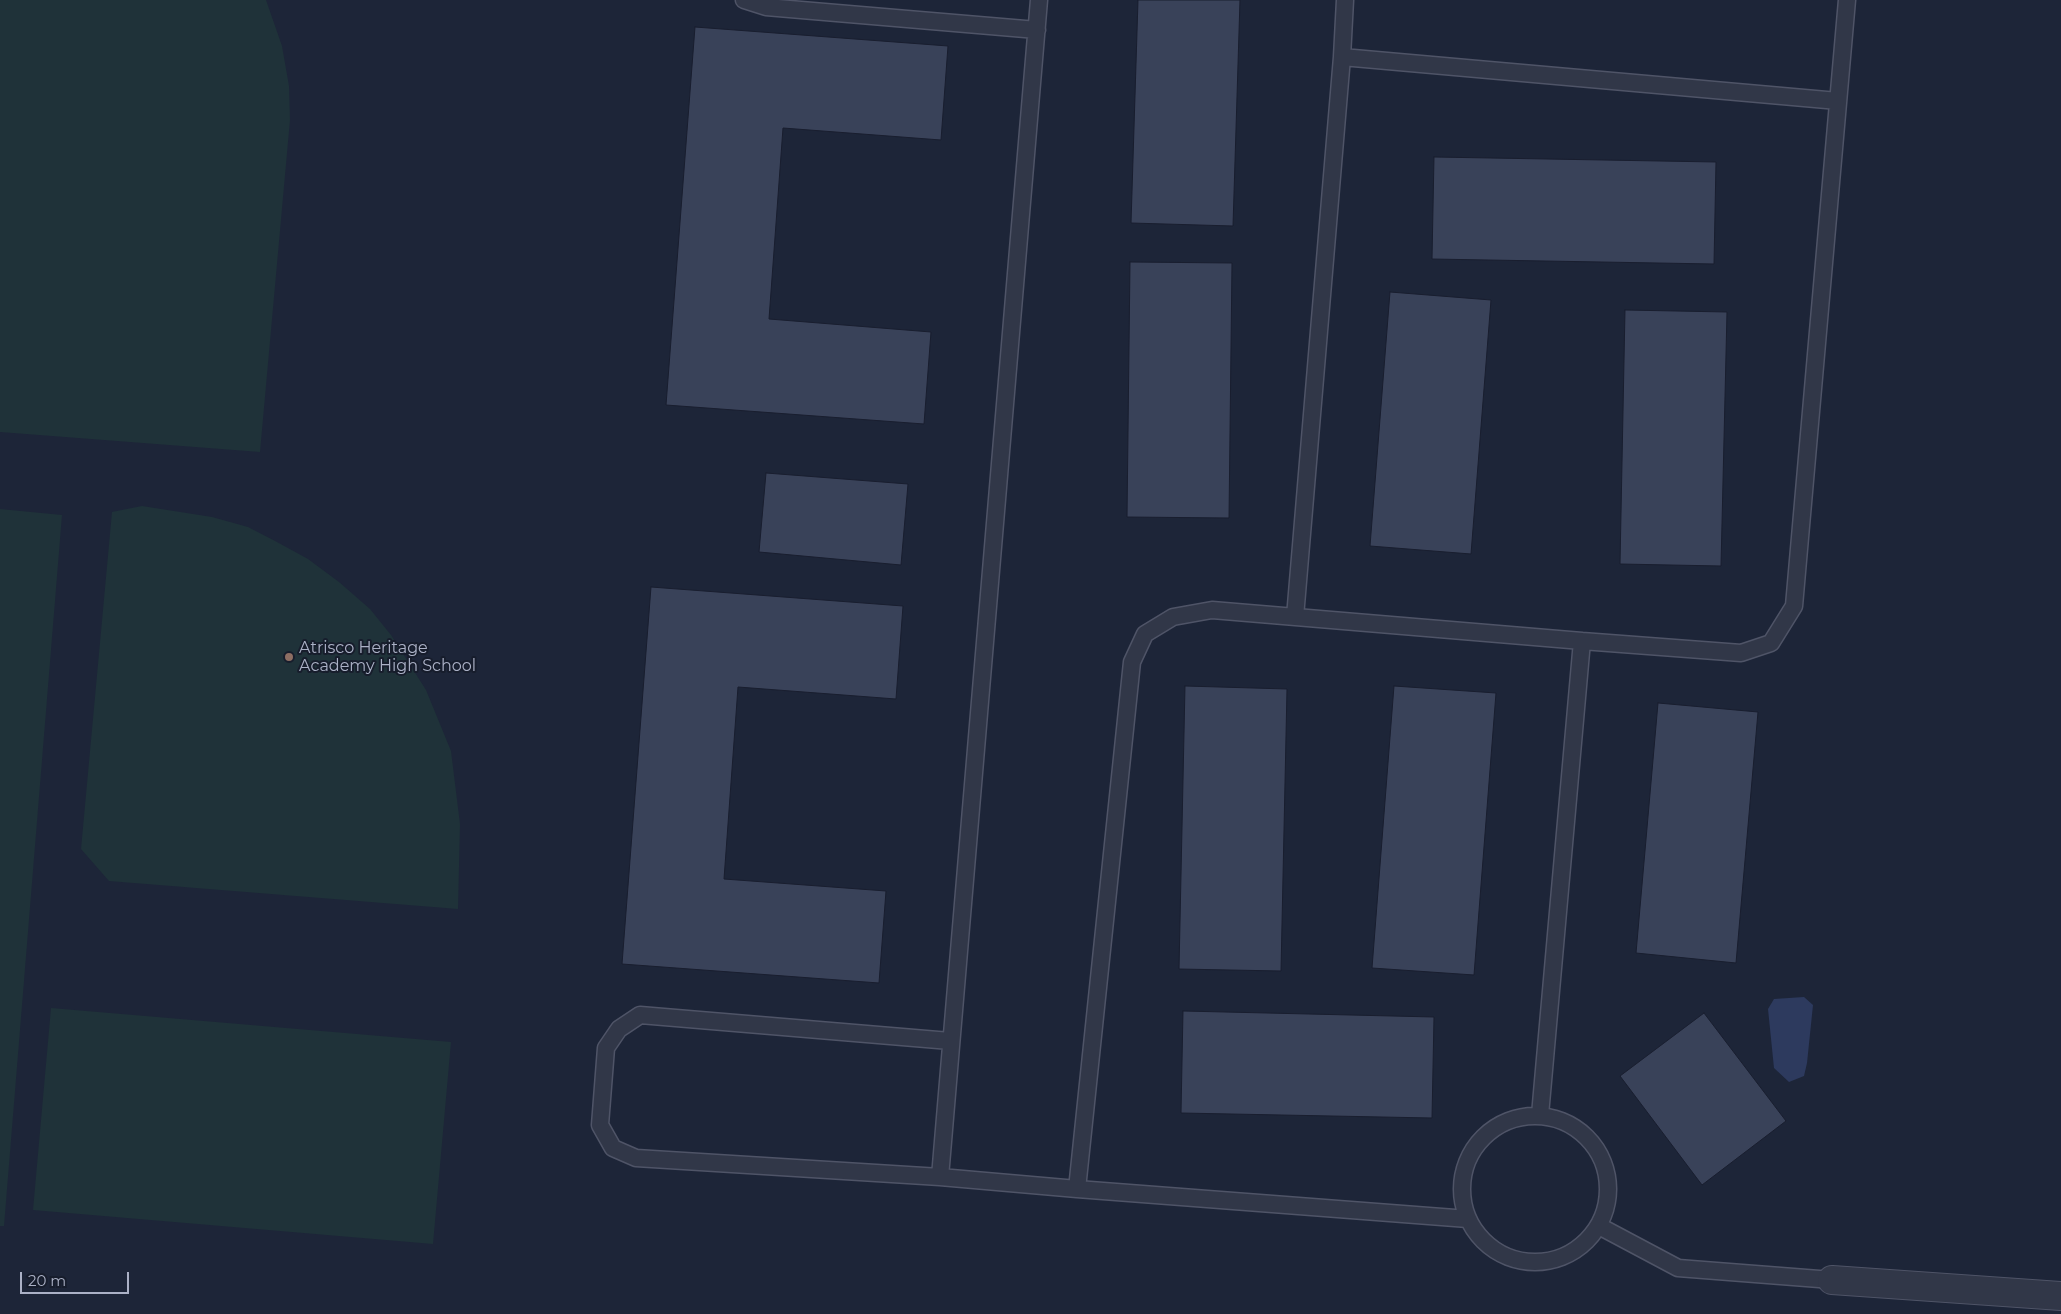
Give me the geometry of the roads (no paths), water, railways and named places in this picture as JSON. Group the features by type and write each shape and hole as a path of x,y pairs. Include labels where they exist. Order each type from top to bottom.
{"street":[{"path":"1832,1280 2061,1296"}],"lane":[{"path":"744,0 766,8 1037,30"},
{"path":"940,1177 1039,0"},
{"path":"1295,617 1342,57 1345,0"},
{"path":"1077,1189 1132,662 1145,634 1173,616 1212,610 1741,654 1771,643 1794,606 1847,0"},
{"path":"1342,57 1838,101"},
{"path":"1540,1115 1582,641"},
{"path":"950,1041 640,1015 619,1029 606,1048 600,1125 613,1148 636,1158 940,1177 1468,1219"},
{"path":"1540,1115 1564,1121 1586,1134 1601,1154 1608,1178 1608,1202 1599,1226 1585,1244 1565,1256 1543,1262 1520,1261 1498,1252 1486,1243 1480,1238 1468,1219 1461,1194 1463,1170 1474,1147 1492,1128 1515,1118 1540,1115"},
{"path":"1599,1226 1678,1268 1832,1280"}],"water":[{"path":"1804,997 1813,1005 1807,1063 1804,1076 1789,1082 1774,1068 1768,1009 1774,999"}],"place":[{"name":"Atrisco Heritage Academy High School","path":"289,657"}]}
